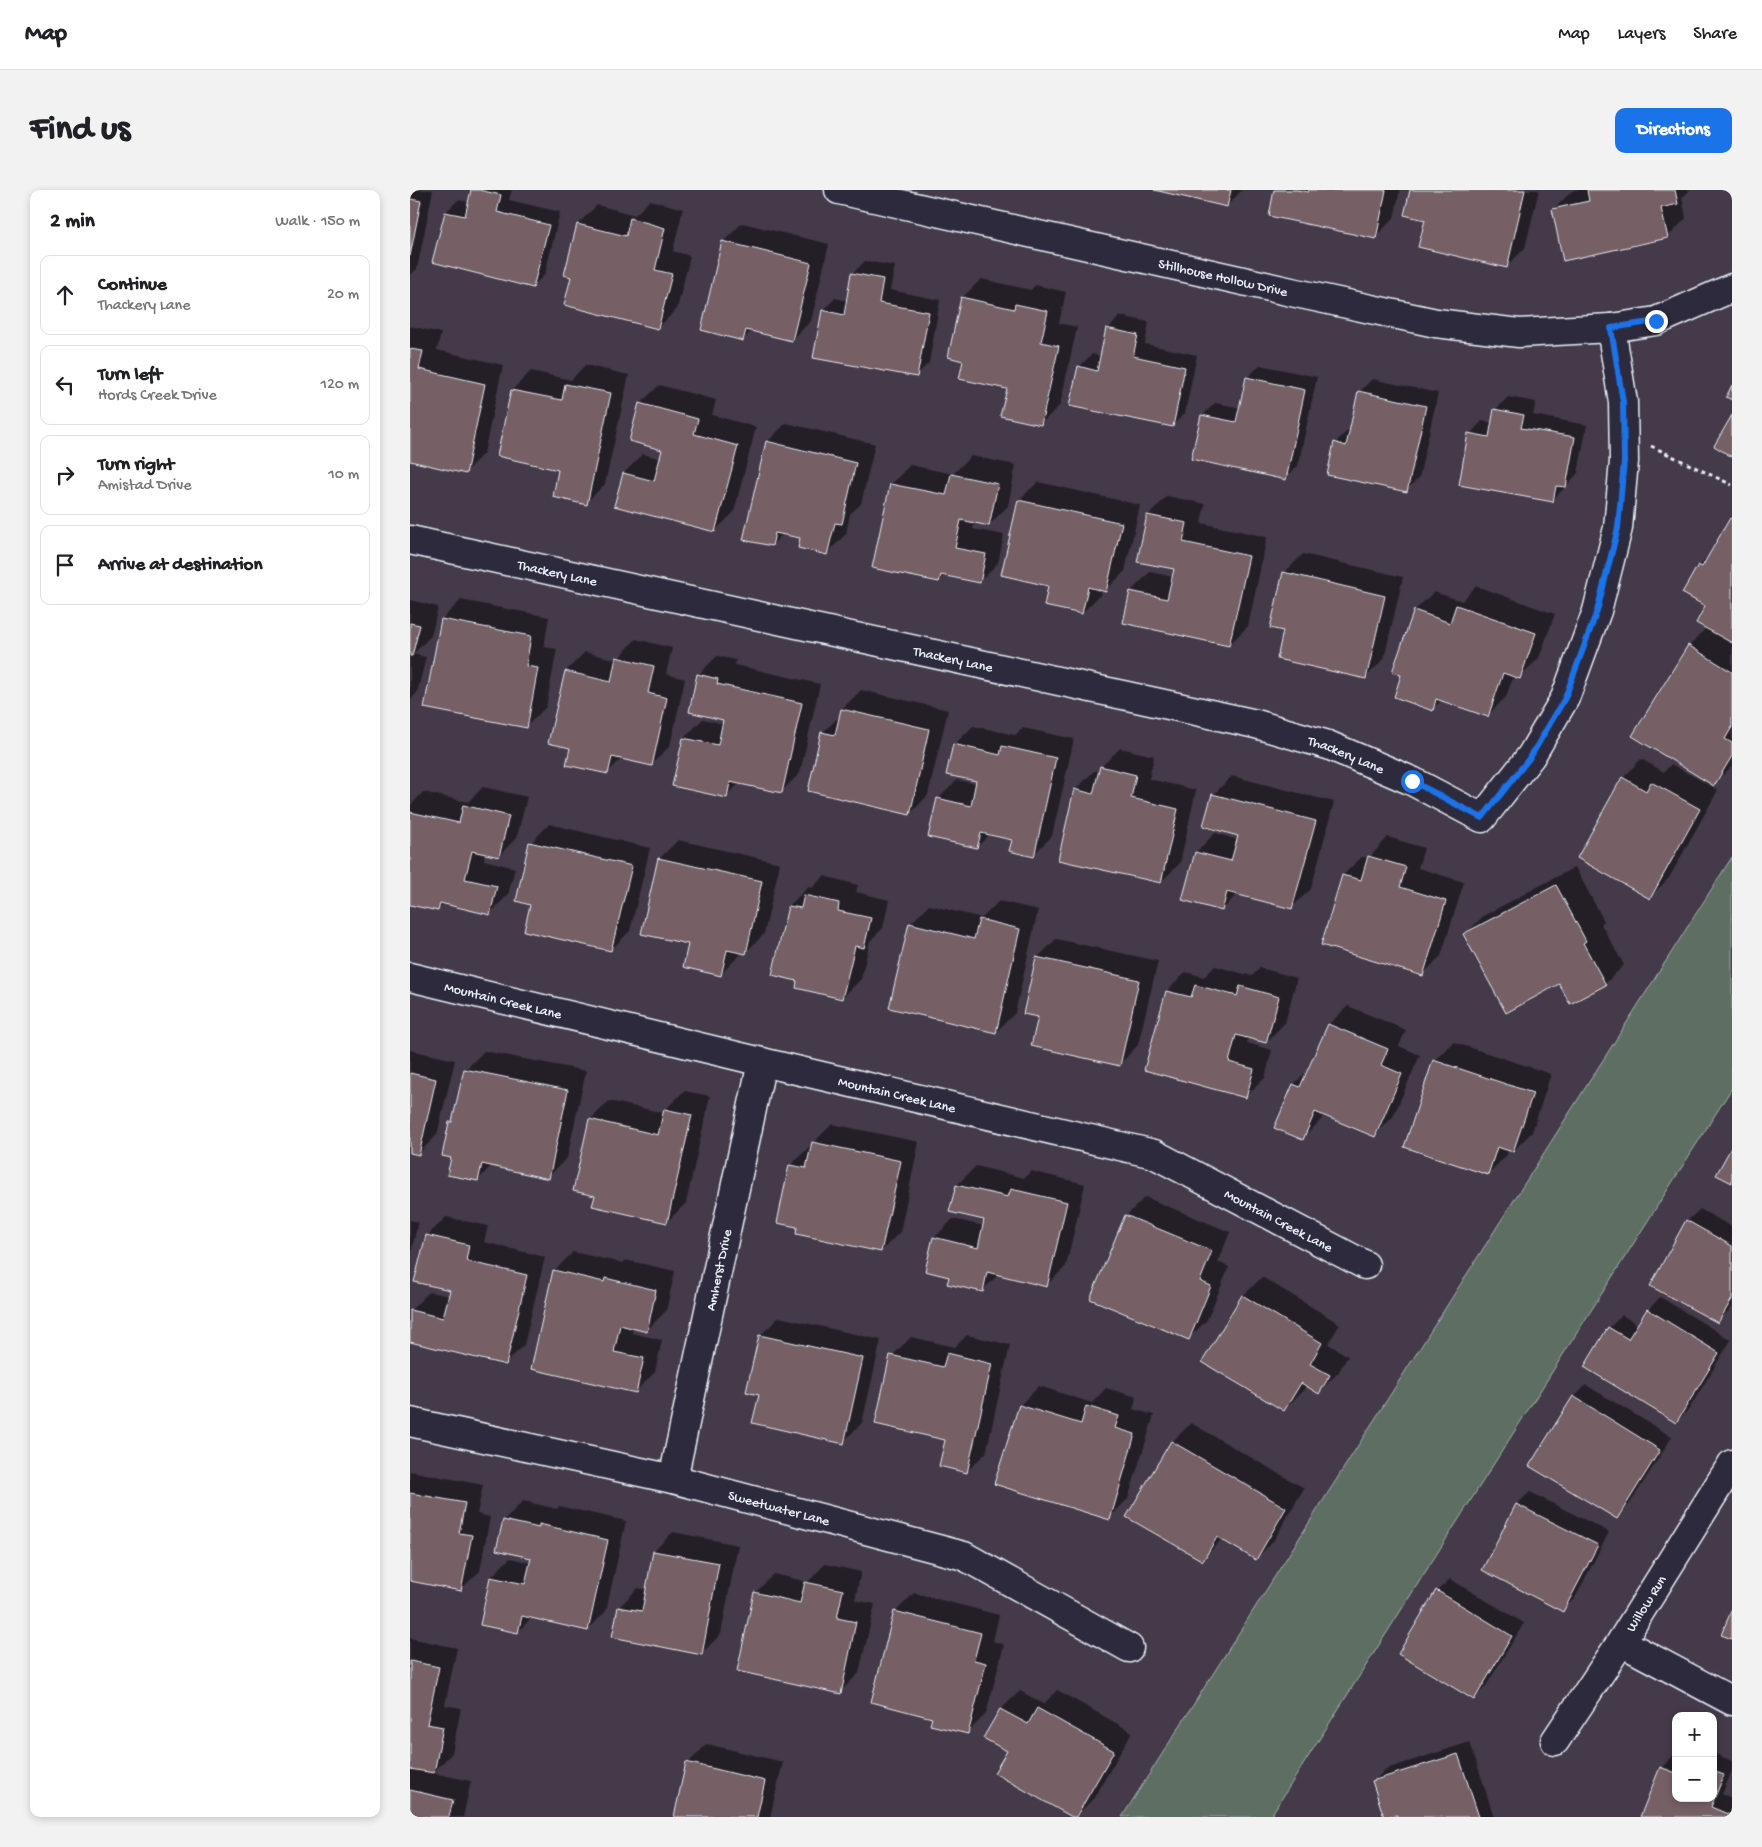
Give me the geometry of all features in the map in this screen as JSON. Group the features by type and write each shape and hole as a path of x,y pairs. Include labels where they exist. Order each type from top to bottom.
{"street":[{"name":"Stillhouse Hollow Drive","path":"839,190 1436,323 1519,333 1611,328 1656,321 1732,288"},
{"path":"1611,328 1623,402 1623,432"},
{"name":"Thackery Lane","path":"410,540 1256,724 1336,749 1412,781 1482,818 1531,756 1565,698 1597,611 1618,528 1624,461 1623,432"},
{"name":"Mountain Creek Lane","path":"410,977 1154,1154 1365,1265"},
{"name":"Amherst Drive","path":"673,1479 762,1062"},
{"name":"Sweetwater Lane","path":"410,1422 673,1479 964,1556 1129,1648"},
{"name":"Willow Run","path":"1555,1741 1621,1642 1732,1464"},
{"path":"1621,1642 1732,1701"}],"path":[{"path":"1623,432 1732,485"}],"green space":[{"path":"1732,857 1732,1088 1270,1817 1122,1817"}],"building":[{"path":"471,190 501,195 497,212 549,225 533,288 432,262 445,212 465,216"},
{"path":"1154,190 1231,190 1227,207"},
{"path":"1274,190 1308,192 1309,190 1386,190 1376,239 1269,216"},
{"path":"1410,190 1525,190 1507,268 1418,247 1425,220 1404,215"},
{"path":"1587,190 1675,190 1678,204 1661,208 1668,238 1563,261 1552,209 1589,201"},
{"path":"410,199 421,201 410,256"},
{"path":"630,218 665,228 655,270 672,274 658,329 564,305 571,277 564,275 577,224 626,236"},
{"path":"722,241 811,263 792,341 746,330 743,341 701,330"},
{"path":"851,273 883,279 879,303 929,312 917,377 813,358 822,310 844,315"},
{"path":"961,297 1014,309 1015,304 1048,311 1041,342 1059,346 1041,425 1000,416 1007,389 959,379 963,361 948,357"},
{"path":"1106,328 1138,335 1133,356 1185,367 1173,427 1069,406 1078,366 1097,371"},
{"path":"410,349 423,351 419,369 485,384 466,474 410,461"},
{"path":"1246,377 1305,390 1286,480 1191,459 1201,415 1236,422"},
{"path":"565,384 611,393 587,505 553,497 558,470 497,456 511,390 562,400"},
{"path":"1732,385 1732,400 1726,397"},
{"path":"1358,391 1426,406 1407,492 1327,475 1334,442 1346,446"},
{"path":"639,403 698,419 694,434 738,446 715,532 614,506 623,473 654,481 662,450 629,441"},
{"path":"1494,409 1524,415 1521,428 1575,437 1566,487 1556,486 1553,502 1459,485 1468,433 1489,437"},
{"path":"1732,415 1732,457 1714,446"},
{"path":"766,441 856,463 842,524 835,523 827,555 798,548 800,538 775,533 772,546 743,540"},
{"path":"951,474 998,484 989,526 961,520 955,548 986,554 980,583 941,575 939,582 872,568 890,484 946,495"},
{"path":"1018,500 1122,523 1106,592 1088,587 1082,614 1044,606 1048,586 1001,575"},
{"path":"1147,515 1187,523 1183,542 1249,556 1229,646 1123,623 1130,591 1167,599 1174,569 1137,562"},
{"path":"1730,518 1732,519 1732,643 1696,623 1705,606 1682,593 1698,565 1702,567"},
{"path":"1283,572 1385,596 1366,679 1277,659 1283,631 1270,628"},
{"path":"1456,605 1536,633 1520,679 1503,673 1488,717 1436,699 1433,711 1394,697 1401,675 1392,672 1414,610 1450,623"},
{"path":"441,619 531,636 526,666 538,668 527,728 424,708"},
{"path":"410,623 420,625 412,656 410,656"},
{"path":"1688,645 1732,672 1732,727 1725,739 1732,743 1732,756 1714,786 1632,736"},
{"path":"616,657 654,666 648,693 667,698 652,766 612,757 608,774 566,765 570,748 548,743 565,671 611,682"},
{"path":"697,674 718,679 717,684 802,703 782,793 730,782 727,798 672,786 683,738 718,745 723,720 689,712"},
{"path":"841,709 929,729 910,815 808,791 821,732 835,735"},
{"path":"953,744 1000,755 1002,746 1056,758 1034,857 1009,851 1012,840 981,833 977,848 928,837 937,798 971,806 976,781 946,775"},
{"path":"1100,766 1136,775 1131,798 1178,809 1161,883 1058,860 1074,789 1093,794"},
{"path":"1622,777 1646,791 1651,782 1700,809 1650,899 1577,858"},
{"path":"1212,794 1316,821 1292,909 1227,892 1222,911 1182,900 1195,852 1231,861 1238,836 1203,826"},
{"path":"463,805 509,816 499,857 472,851 465,879 497,886 490,915 440,903 438,911 410,905 410,812 459,823"},
{"path":"529,842 632,866 611,951 524,931 530,905 516,901"},
{"path":"1368,856 1406,867 1400,887 1446,901 1423,976 1321,945 1342,875 1361,880"},
{"path":"658,858 762,881 746,954 727,950 721,976 683,967 688,944 641,934"},
{"path":"1556,885 1586,941 1583,943 1606,985 1570,1004 1559,984 1506,1013 1463,934"},
{"path":"804,895 839,903 838,911 871,918 864,948 855,946 842,999 796,988 797,981 772,975 788,906 801,908"},
{"path":"979,919 1020,929 996,1033 889,1008 909,923 974,939"},
{"path":"1036,957 1139,980 1120,1066 1031,1046 1038,1017 1023,1014"},
{"path":"1195,985 1237,996 1240,986 1279,997 1266,1043 1236,1035 1229,1062 1254,1069 1246,1098 1144,1070 1166,991 1191,997"},
{"path":"1328,1024 1388,1049 1381,1065 1402,1074 1375,1137 1315,1112 1303,1140 1274,1128 1293,1084 1300,1087"},
{"path":"1433,1060 1533,1093 1513,1152 1497,1147 1488,1175 1404,1147"},
{"path":"464,1069 568,1090 549,1179 482,1164 478,1181 447,1175 451,1158 442,1156 449,1122 452,1122"},
{"path":"410,1073 436,1079 419,1155 410,1153"},
{"path":"664,1109 692,1115 667,1223 592,1206 595,1196 573,1191 589,1119 658,1135"},
{"path":"812,1142 901,1161 881,1252 796,1234 797,1227 777,1223 789,1165 806,1168"},
{"path":"1732,1146 1732,1183 1716,1175"},
{"path":"956,1185 1008,1197 1011,1189 1067,1202 1047,1287 987,1272 983,1292 947,1284 949,1277 925,1271 933,1237 978,1248 984,1220 949,1212"},
{"path":"1125,1215 1212,1251 1200,1281 1211,1286 1189,1340 1090,1299"},
{"path":"1686,1220 1732,1246 1732,1299 1718,1323 1650,1286"},
{"path":"426,1235 469,1245 466,1261 527,1275 506,1365 410,1342 410,1310 443,1318 450,1290 414,1282"},
{"path":"553,1270 604,1282 605,1278 656,1290 647,1332 620,1325 614,1352 644,1358 636,1393 531,1369"},
{"path":"1242,1295 1322,1343 1310,1364 1330,1375 1319,1394 1301,1383 1284,1411 1202,1362"},
{"path":"1647,1309 1719,1353 1676,1423 1584,1367 1608,1327 1628,1339"},
{"path":"759,1335 863,1358 844,1444 752,1423 759,1395 746,1392"},
{"path":"947,1353 992,1364 967,1473 939,1466 945,1440 875,1424 890,1355 943,1367"},
{"path":"1573,1396 1660,1450 1617,1519 1529,1466"},
{"path":"1019,1405 1081,1424 1086,1406 1119,1416 1115,1428 1135,1434 1110,1520 994,1484"},
{"path":"1171,1441 1286,1508 1256,1560 1217,1537 1203,1561 1126,1517"},
{"path":"410,1493 465,1503 459,1533 472,1535 461,1591 410,1581"},
{"path":"1516,1504 1598,1545 1563,1612 1482,1570"},
{"path":"503,1520 539,1528 539,1524 608,1540 588,1631 522,1616 518,1633 480,1625 490,1577 525,1584 531,1558 496,1550"},
{"path":"653,1551 719,1563 702,1655 612,1637 618,1607 642,1611"},
{"path":"805,1582 843,1590 837,1618 856,1622 841,1694 737,1671 754,1592 800,1603"},
{"path":"1436,1590 1512,1636 1474,1700 1398,1654"},
{"path":"1732,1609 1732,1639 1721,1635"},
{"path":"894,1611 981,1633 974,1660 986,1663 968,1734 930,1725 932,1718 871,1702"},
{"path":"410,1661 439,1667 427,1724 443,1727 434,1773 410,1769"},
{"path":"1037,1708 1114,1751 1076,1817 1072,1817 994,1773 1007,1751 983,1738 1000,1709 1028,1724"},
{"path":"1458,1754 1479,1817 1397,1817 1397,1815 1384,1817 1372,1781"},
{"path":"686,1762 765,1781 757,1817 674,1817"},
{"path":"1660,1767 1672,1772 1672,1802 1713,1802 1711,1807 1730,1815 1729,1817 1640,1817"},
{"path":"1717,1772 1724,1775 1717,1792"},
{"path":"410,1790 453,1800 449,1817 410,1817"}],"route":[{"path":"1412,781 1482,818 1531,756 1565,698 1597,611 1618,528 1624,461 1623,402 1611,328 1656,321"}]}
